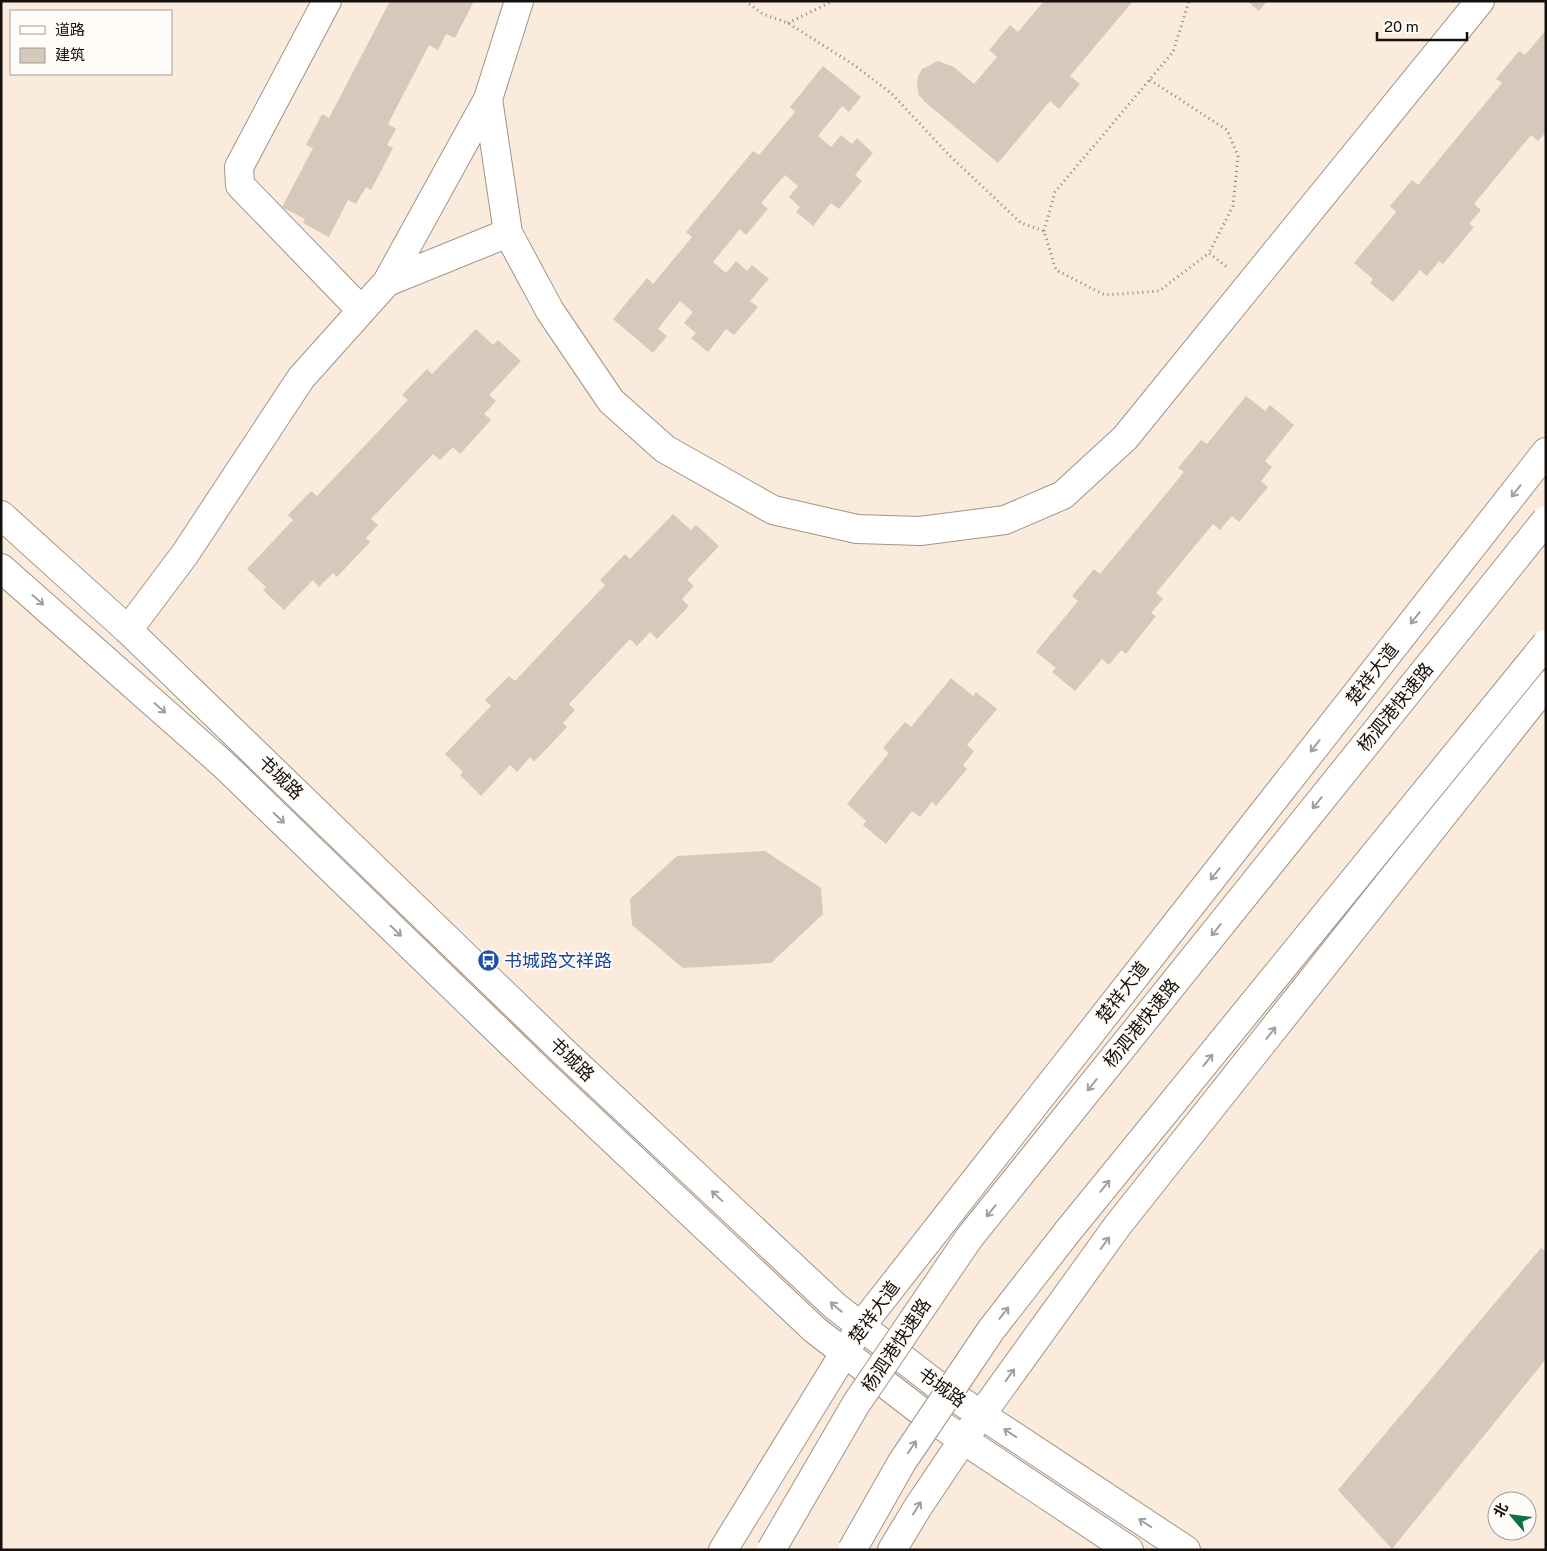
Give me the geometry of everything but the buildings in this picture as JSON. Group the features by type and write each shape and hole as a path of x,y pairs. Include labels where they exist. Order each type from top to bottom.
{"main road":[{"path":"327,1 239,167 240,185 361,310"},
{"path":"128,630 185,554 301,378 387,282 488,99 519,1"},
{"path":"488,99 508,233 550,311 611,401 665,449 773,510 857,530 920,531 1006,520 1063,495 1125,438 1480,1"},
{"path":"387,282 508,233"},
{"name":"楚祥大道","path":"723,1550 861,1326 1546,452"},
{"path":"1486,593 1546,506"},
{"name":"书城路","path":"1,515 128,630 558,1046 835,1306 941,1388 1186,1550"},
{"name":"杨泗港快速路","path":"771,1550 856,1404 969,1238 1546,520"},
{"name":"书城路","path":"1,568 224,765 544,1076 815,1330 923,1414 1129,1550"},
{"path":"852,1550 890,1483 991,1330 1068,1231 1546,644"},
{"path":"892,1550 918,1506 981,1414 1118,1225 1546,685"},
{"path":"860,1550 890,1483"},
{"path":"767,1550 789,1519"}],"path":[{"path":"745,1 763,14 788,23 854,64 892,94 950,156 1021,223 1044,231"},
{"path":"788,23 833,1"},
{"path":"1150,80 1227,130 1238,156 1233,206 1209,253 1158,291 1105,295 1056,270 1044,231 1055,192 1173,52 1189,1"},
{"path":"1209,253 1248,285"}],"place":[{"name":"书城路文祥路","path":"488,960"}]}
